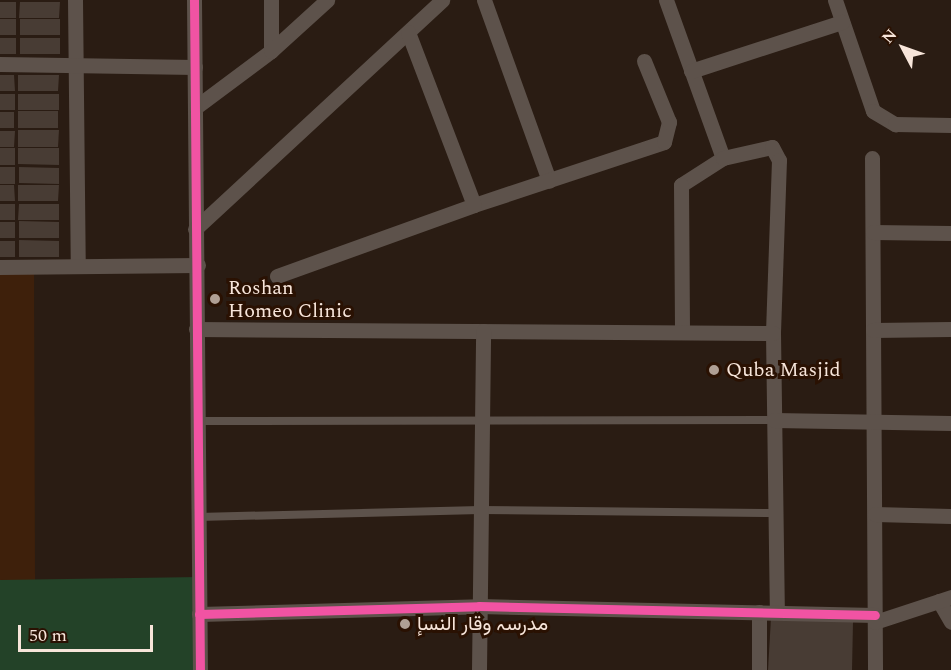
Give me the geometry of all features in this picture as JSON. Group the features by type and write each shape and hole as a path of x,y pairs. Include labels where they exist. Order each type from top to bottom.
{"street":[{"path":"75,0 78,266"},
{"path":"194,0 200,670"},
{"path":"271,0 271,51"},
{"path":"196,107 271,51 327,0"},
{"path":"195,229 442,0"},
{"path":"484,0 549,181"},
{"path":"666,0 723,158"},
{"path":"835,0 873,111 882,120 951,125"},
{"path":"692,70 842,22"},
{"path":"408,32 474,205"},
{"path":"277,276 474,205 664,142 669,122 644,61"},
{"path":"0,64 195,67"},
{"path":"682,332 681,185 723,158 772,147 778,152 773,333 777,612"},
{"path":"872,158 875,670"},
{"path":"873,232 951,233"},
{"path":"0,267 198,265"},
{"path":"196,329 773,333"},
{"path":"873,330 951,329"},
{"path":"479,670 483,331"},
{"path":"774,420 874,425 951,423"},
{"path":"875,514 951,516"},
{"path":"199,614 479,606 777,612 875,619 945,599 951,622"},
{"path":"759,612 759,670"}],"lane":[{"path":"197,421 482,423 774,420"},
{"path":"198,517 480,510 776,513"}],"shaded area":[{"path":"0,267 34,267 35,580 0,580"}],"green space":[{"path":"199,577 200,670 0,670 0,580"}],"building":[{"path":"0,2 16,2 16,18 0,18"},
{"path":"20,2 60,2 59,18 19,18"},
{"path":"0,19 16,19 16,35 0,35"},
{"path":"20,19 60,19 60,35 20,35"},
{"path":"0,38 16,38 16,54 0,54"},
{"path":"20,38 60,38 60,54 20,54"},
{"path":"0,75 14,75 15,91 0,91"},
{"path":"18,75 59,75 58,91 18,91"},
{"path":"0,94 15,94 15,110 0,110"},
{"path":"18,94 59,94 59,110 18,110"},
{"path":"18,111 58,111 58,128 18,128"},
{"path":"0,112 14,112 14,128 0,128"},
{"path":"18,130 59,130 58,147 18,147"},
{"path":"0,131 15,131 14,147 0,147"},
{"path":"0,148 15,148 15,165 0,165"},
{"path":"18,148 59,148 59,165 18,164"},
{"path":"0,167 15,167 15,184 0,184"},
{"path":"19,167 59,168 59,184 19,183"},
{"path":"0,185 14,185 15,201 0,201"},
{"path":"18,185 59,185 58,201 18,201"},
{"path":"0,204 15,204 15,220 0,220"},
{"path":"19,204 59,204 59,220 18,220"},
{"path":"19,221 59,222 59,238 19,238"},
{"path":"0,222 15,222 15,238 0,238"},
{"path":"19,240 59,241 59,257 19,257"},
{"path":"0,241 15,241 15,257 0,257"},
{"path":"771,618 853,622 852,670 768,670"}],"cycle path":[{"path":"194,0 200,670"},
{"path":"199,614 479,606 875,615"}],"place":[{"name":"Roshan Homeo Clinic","path":"215,299"},
{"name":"Quba Masjid","path":"714,370"},
{"name":"مدرسہ وقار النسإ","path":"405,624"}]}
